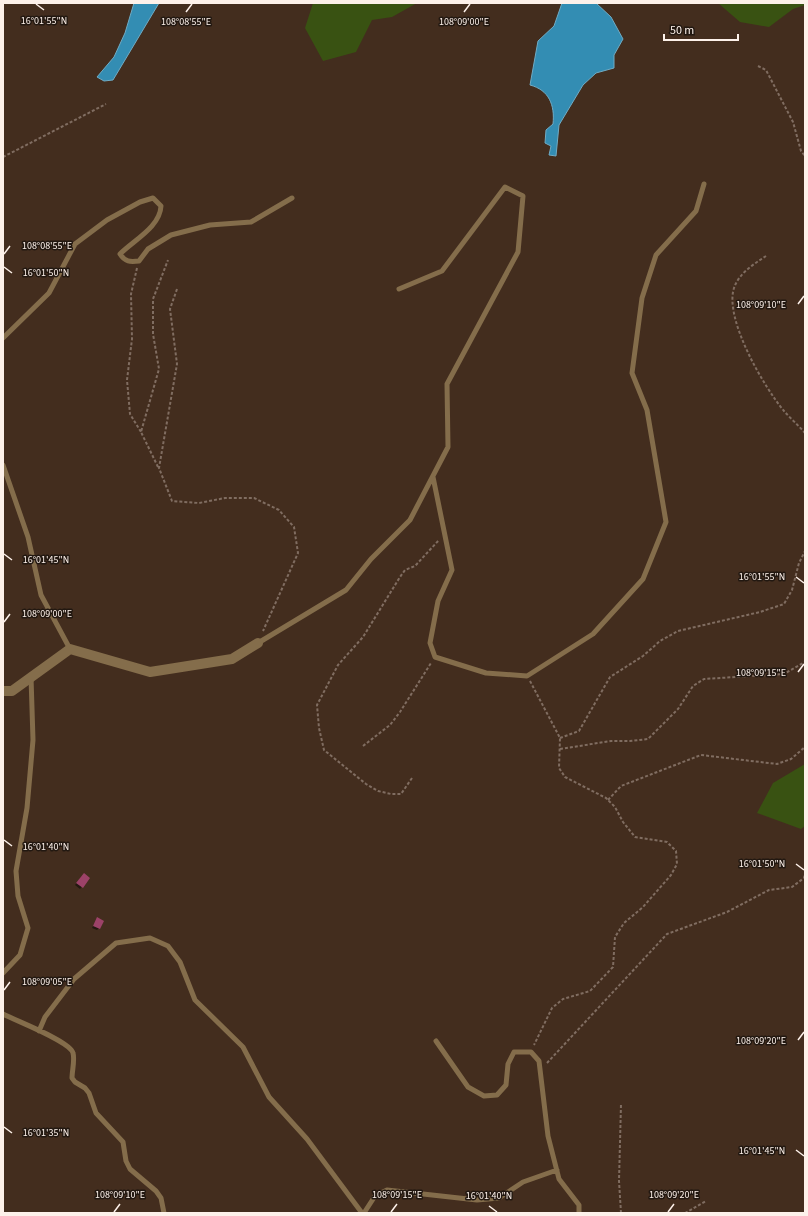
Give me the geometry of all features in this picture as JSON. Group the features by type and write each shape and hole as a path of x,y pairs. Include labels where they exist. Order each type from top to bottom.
{"street":[{"path":"3,691 12,691 70,649 150,672 232,659 258,643"}],"lane":[{"path":"432,476 452,570 438,601 430,644 435,656 486,673 527,676 593,634 643,579 666,522 647,410 632,374 642,298 656,255 696,211 704,184"},
{"path":"258,643 346,590 371,559 410,520 448,447 447,384 518,252 522,196 505,187 442,271 399,289"},
{"path":"3,338 49,294 75,244 107,220 140,202 154,198 161,206 161,214 147,231 131,242 120,254 124,260 130,262 139,261 148,249 171,235 210,225 251,222 292,198"},
{"path":"3,465 28,538 41,595 70,649"},
{"path":"3,973 20,954 28,928 18,896 16,871 27,808 33,740 31,676"},
{"path":"39,1031 45,1017 74,979 116,943 150,938 168,946 180,962 195,1000 243,1046 269,1097 306,1139 363,1213 376,1196 387,1190 477,1200 499,1198 522,1182 557,1170"},
{"path":"3,1014 70,1048 73,1053 72,1078 89,1093 96,1113 123,1142 126,1161 130,1169 156,1191 161,1198 164,1213"},
{"path":"436,1041 468,1087 484,1096 497,1095 506,1085 508,1064 514,1052 530,1052 539,1061 548,1136 559,1179 579,1205 579,1213"}],"path":[{"path":"758,66 766,70 793,122 801,151 805,156"},
{"path":"3,157 106,104"},
{"path":"766,256 744,272 734,288 732,310 749,356 783,410 805,433"},
{"path":"141,432 158,369 153,334 153,299 168,260"},
{"path":"139,261 131,294 132,339 127,380 130,414 159,468 172,501 199,503 226,498 254,498 278,510 294,527 298,553 258,643"},
{"path":"159,468 177,364 170,309 177,289"},
{"path":"412,778 401,794 391,794 378,791 366,784 324,750 319,728 317,705 338,665 363,637 400,577 406,570 415,566 445,535"},
{"path":"560,738 579,730 610,677 643,656 660,640 678,631 760,612 784,604 792,590 799,563 805,551"},
{"path":"363,746 390,724 400,712 435,656"},
{"path":"560,749 612,741 630,742 648,739 678,709 693,686 704,679 784,674 805,662"},
{"path":"527,676 560,738 559,768 565,777 608,800 615,807 623,822 635,837 667,842 676,851 677,864 671,875 643,907 624,923 615,937 613,967 590,991 563,999 552,1008 530,1052"},
{"path":"608,800 621,786 701,754 777,764 791,759 805,747"},
{"path":"540,1070 667,934 727,912 769,890 792,888 804,878 805,874"},
{"path":"621,1104 619,1181 621,1213"},
{"path":"685,1213 706,1201"}],"green space":[{"path":"313,3 417,3 392,17 372,20 356,52 323,61 305,28"},
{"path":"718,3 805,3 805,5 793,9 769,27 740,22"},
{"path":"805,764 805,826 801,829 757,813 773,783"}],"water":[{"path":"134,3 159,3 113,80 104,81 97,77 114,57 125,33"},
{"path":"562,3 596,3 611,17 623,39 614,55 614,68 596,73 583,85 559,125 556,156 549,155 551,146 545,143 546,130 553,124 552,105 542,91 537,87 530,85 538,41 554,26"}],"building":[{"path":"84,873 90,878 83,888 76,883"},
{"path":"97,917 104,921 100,929 93,926"}]}
